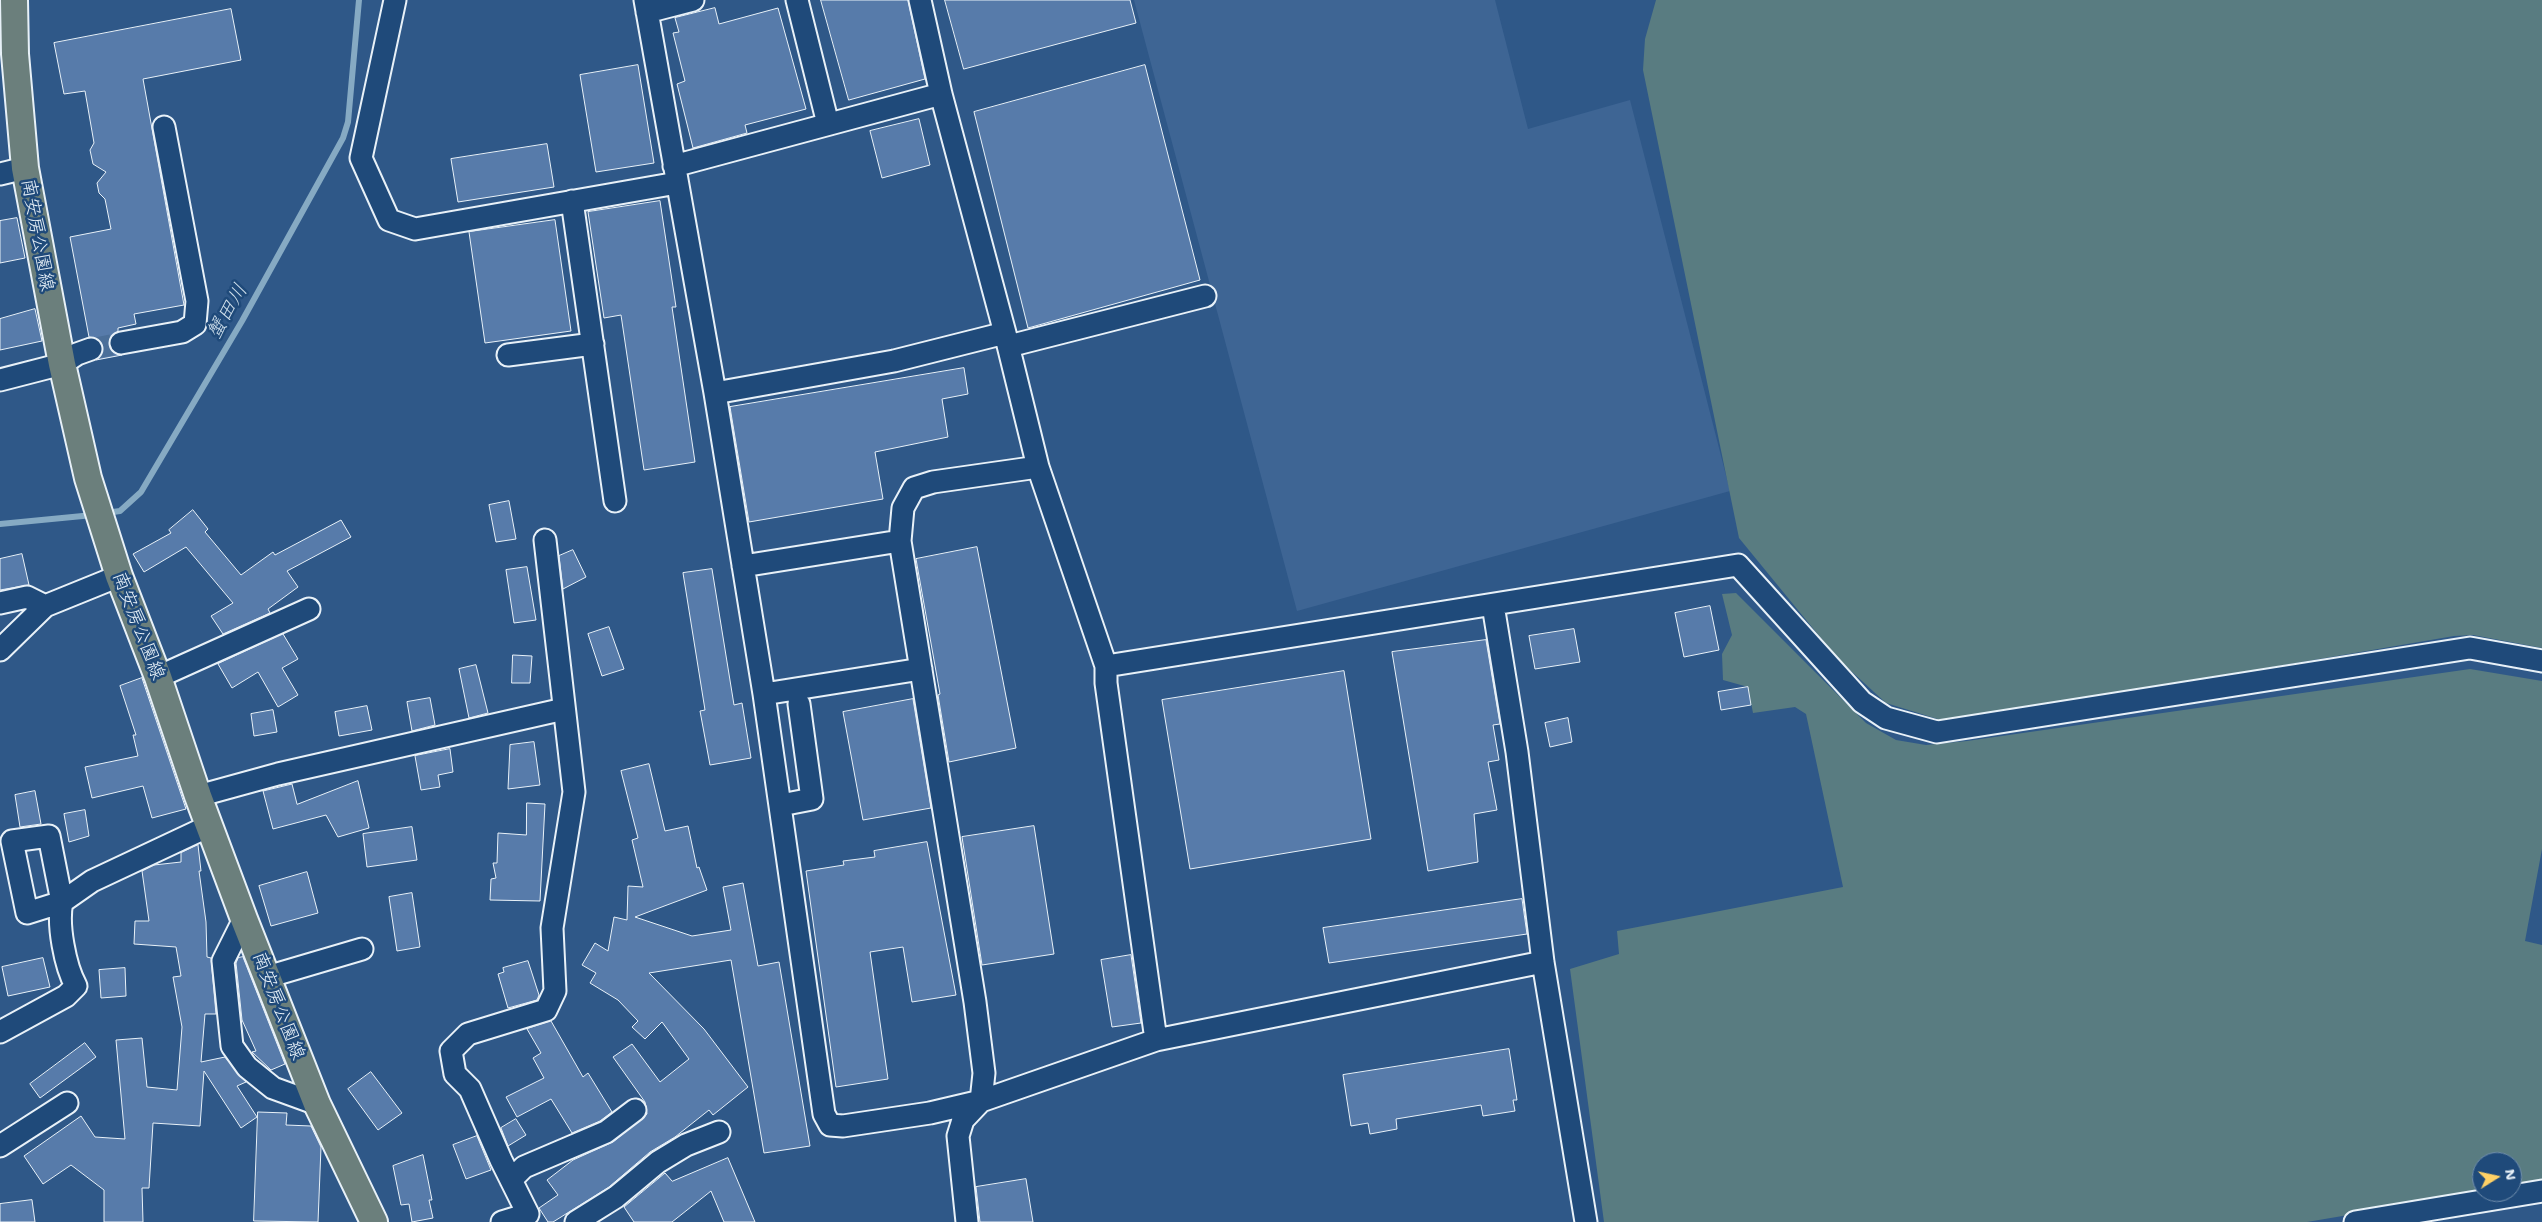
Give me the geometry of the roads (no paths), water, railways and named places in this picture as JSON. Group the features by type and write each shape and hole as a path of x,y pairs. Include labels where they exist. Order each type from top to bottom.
{"main road":[{"name":"南安房公園線","path":"14,0 15,54 25,168 62,364 100,519 119,576 158,677 198,796 244,919 317,1104 374,1222"}],"street":[{"path":"395,0 362,158 389,220 415,229 572,201 676,174 828,124 941,94"},
{"path":"693,0 646,6 715,393 781,805 824,1114 830,1125 843,1126 930,1113 981,1101 1156,1040 1543,962"},
{"path":"797,0 828,124"},
{"path":"920,0 941,94 1007,340 1038,467 1106,666 1106,684 1156,1040"},
{"path":"121,343 182,332 195,324 198,301 164,127"},
{"path":"0,174 25,168"},
{"path":"572,201 615,501"},
{"path":"715,393 1007,340 1205,296"},
{"path":"508,355 593,344"},
{"path":"0,380 62,364 77,354 91,349"},
{"path":"967,1222 958,1136 962,1120 981,1101 984,1072 900,541 903,508 914,488 933,482 1038,467"},
{"path":"502,1222 532,1218 511,1180 470,1089 455,1074 451,1051 468,1034 546,1010 554,991 552,928 574,792 545,540"},
{"path":"743,566 900,541"},
{"path":"1106,666 1738,565 1862,702 1886,718 1937,732 2470,648 2542,661"},
{"path":"0,650 45,606 119,576"},
{"path":"0,602 27,597 45,606"},
{"path":"1493,605 1517,752 1543,962 1586,1222"},
{"path":"158,677 309,609"},
{"path":"764,694 921,669"},
{"path":"781,805 812,799 799,704"},
{"path":"198,796 278,774 564,709"},
{"path":"0,1032 66,996 76,986 68,972 60,912 62,902 92,881 209,826"},
{"path":"244,919 223,961 232,1046 247,1067 273,1088 317,1104"},
{"path":"267,977 362,949"},
{"path":"0,1146 67,1103"},
{"path":"511,1180 524,1167 606,1132 635,1110"},
{"path":"576,1222 616,1197 665,1158 686,1145 719,1132"},
{"path":"2355,1222 2542,1191"}],"waterway":[{"name":"蟹田川","path":"106,513 120,511 141,492 242,321 343,138 348,122 359,0"},
{"name":"蟹田川","path":"0,524 93,515"}],"tunnel":[{"path":"91,349 121,343"}]}
